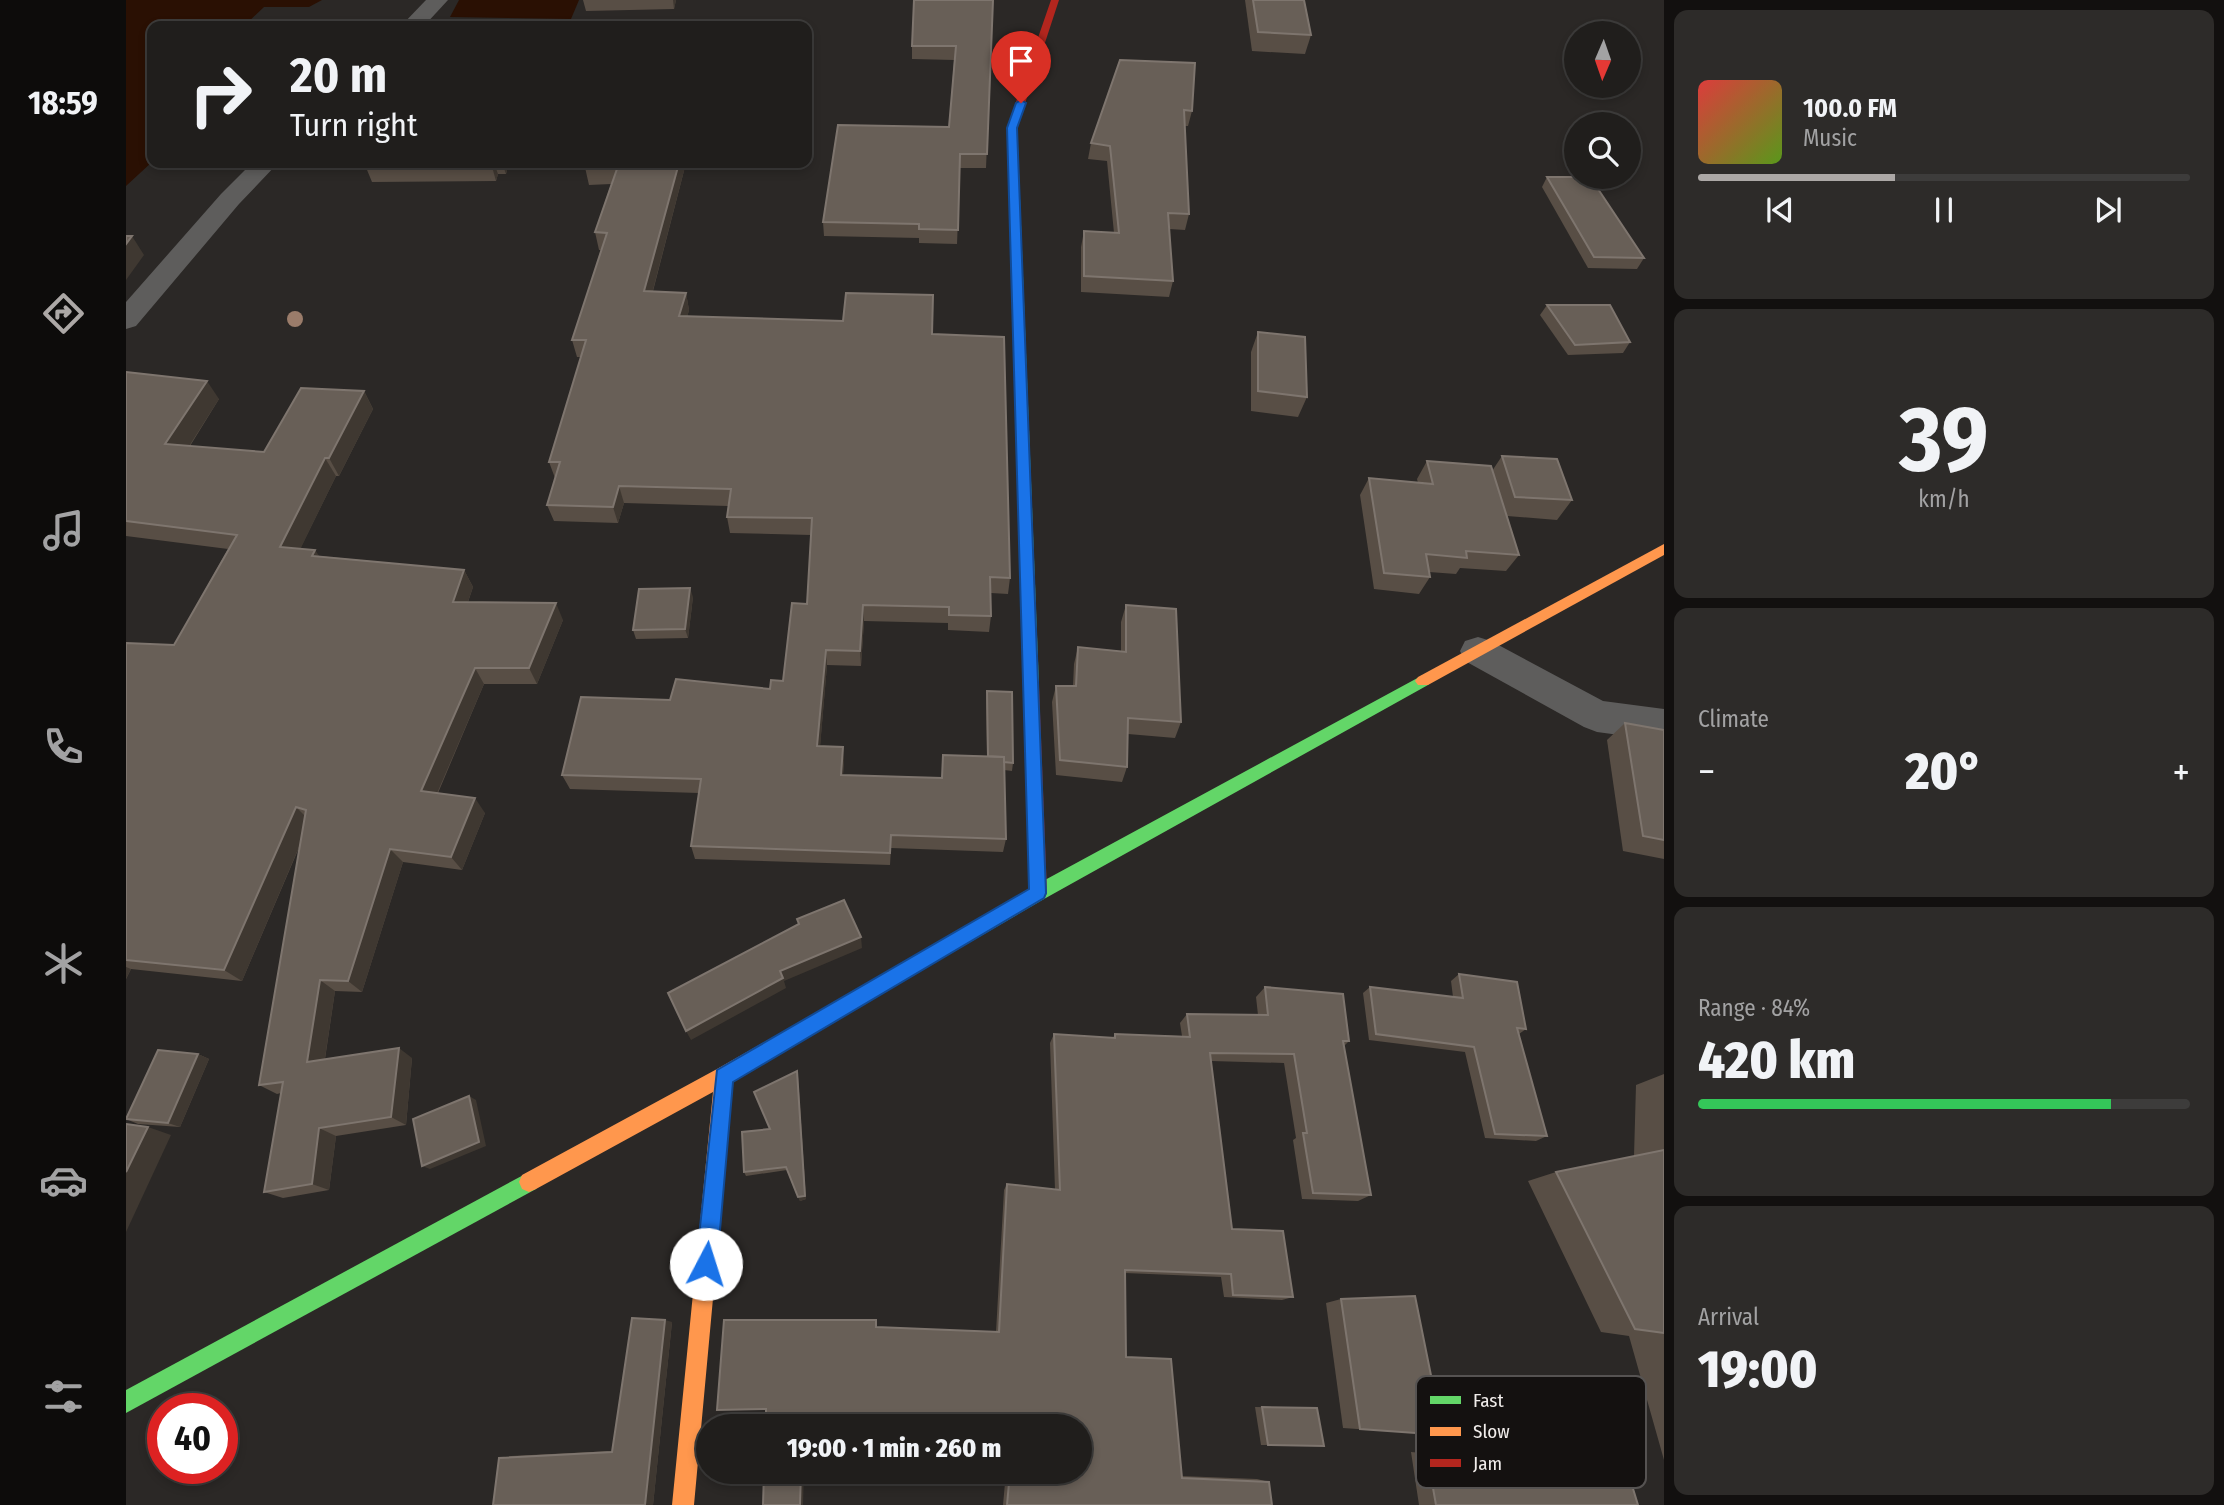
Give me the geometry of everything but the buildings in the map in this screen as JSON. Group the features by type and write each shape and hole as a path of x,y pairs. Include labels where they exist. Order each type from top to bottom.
{"street":[{"path":"417,21 438,0"},
{"path":"1038,893 1012,128 1055,0"},
{"path":"126,320 230,199 262,168"},
{"path":"126,1402 724,1076 1038,893 1664,549"},
{"path":"1478,651 1597,716 1664,725"},
{"path":"683,1505 724,1076"}],"shaded area":[{"path":"126,0 322,0 309,7 264,7 249,21 147,21 147,167 126,186"},
{"path":"459,0 579,0 571,19 450,17"}],"traffic: fast":[{"path":"1013,147 1031,686"},
{"path":"844,1006 1038,893 1423,681"},
{"path":"126,1402 529,1182"}],"traffic: slow":[{"path":"1423,681 1664,549"},
{"path":"529,1182 724,1076 844,1006"},
{"path":"683,1505 724,1076"}],"traffic: jam":[{"path":"1013,147 1012,128 1055,0"},
{"path":"1031,686 1038,893"}],"route":[{"path":"706,1264 724,1076 1038,893 1012,128 1021,103"}]}
